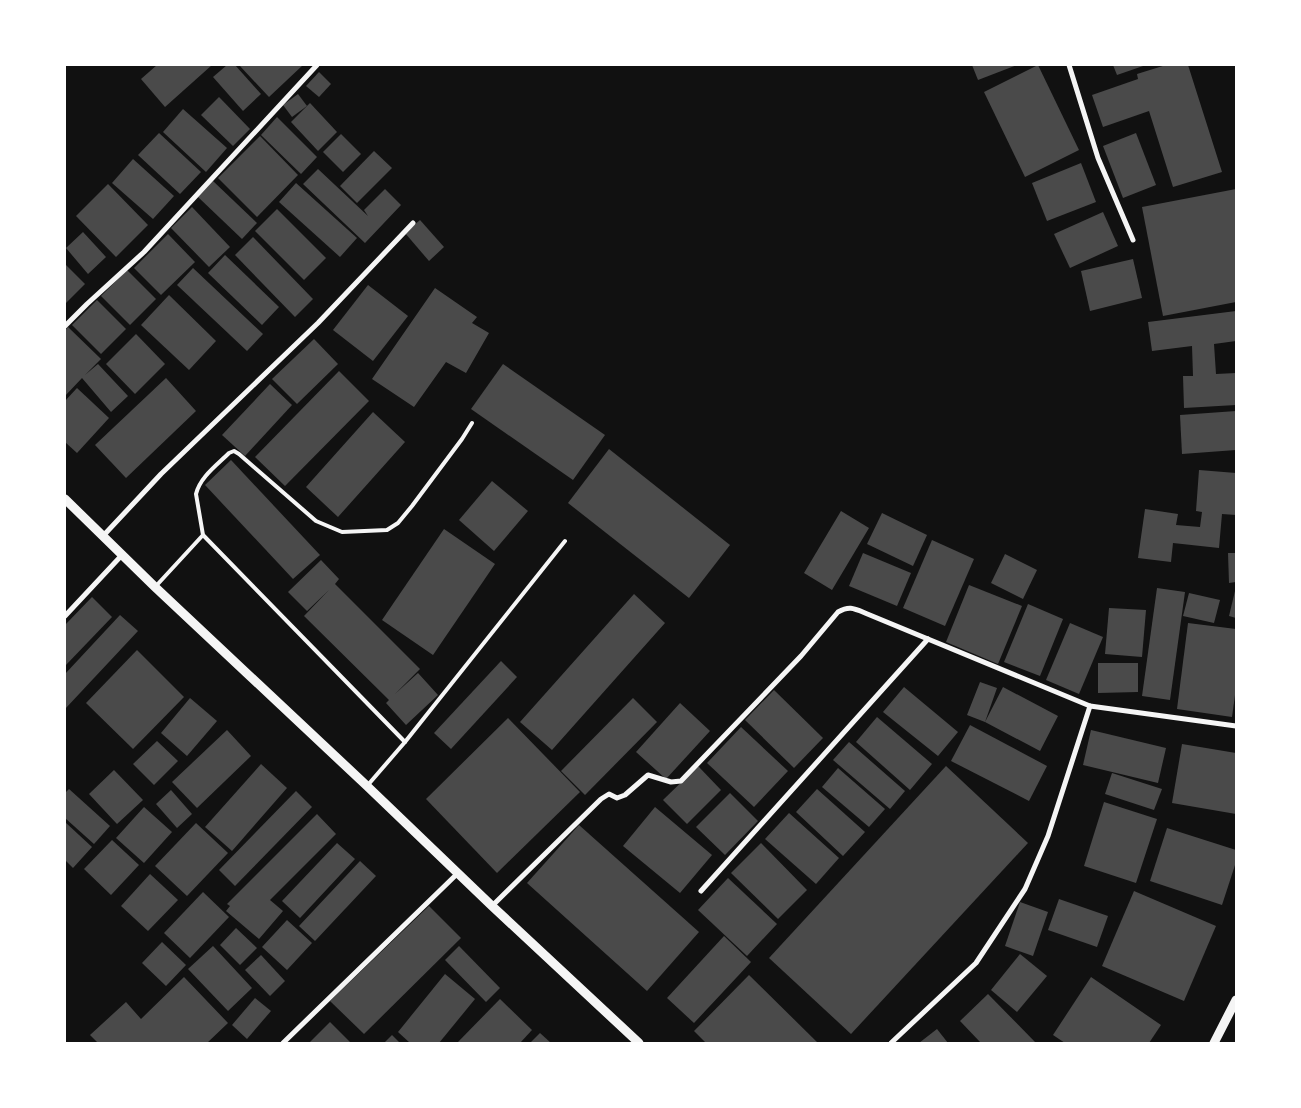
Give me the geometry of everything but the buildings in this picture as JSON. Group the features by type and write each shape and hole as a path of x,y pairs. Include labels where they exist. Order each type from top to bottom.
{"street":[{"path":"65,326 144,252 317,65"},
{"path":"1069,65 1098,158 1133,240"},
{"path":"103,536 161,474 318,323 413,223"},
{"path":"65,499 155,587 639,1043"},
{"path":"65,616 122,555"},
{"path":"492,906 601,799 609,794 618,798 625,796 648,775 671,782 681,781 801,656 838,612 845,608 853,608 1090,706 1236,726"},
{"path":"701,891 928,639"},
{"path":"892,1043 976,963 1025,889 1048,836 1090,706"},
{"path":"283,1043 458,873"},
{"path":"1214,1043 1236,1000"}],"lane":[{"path":"405,742 204,535 197,501 197,489 204,478 229,453 234,451 240,454 316,520 342,532 386,530 398,523 412,506 472,423"},
{"path":"155,587 204,535"},
{"path":"367,786 405,742 565,541"}]}
